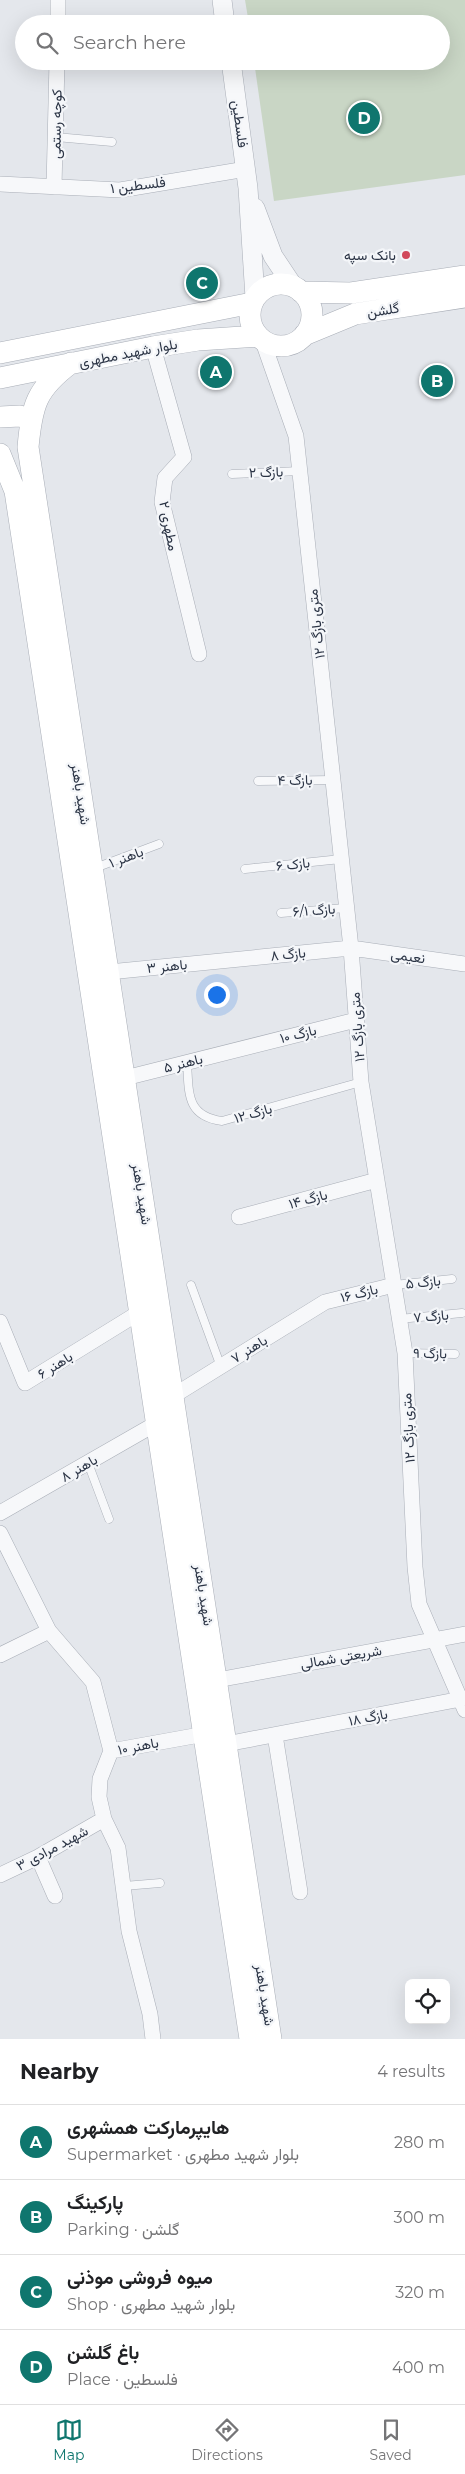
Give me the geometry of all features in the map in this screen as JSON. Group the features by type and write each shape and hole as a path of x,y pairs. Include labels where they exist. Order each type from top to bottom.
{"main road":[{"name":"گلشن","path":"297,289 351,293 465,276"},
{"path":"276,284 297,289 311,308 312,318 304,336 287,345 278,346 260,338 250,320 254,300 260,292 276,284"},
{"name":"گلشن","path":"304,336 354,314 465,297"},
{"name":"بلوار شهید مطهری","path":"0,353 254,300"},
{"name":"بلوار شهید مطهری","path":"0,378 153,347 198,340 260,338"},
{"name":"شهید باهنر","path":"71,364 52,378 38,397 31,420 28,447 93,869 99,973 125,1078 271,2039"},
{"path":"0,417 20,416 31,420"},
{"name":"شهید باهنر","path":"0,454 15,492 99,973 140,1312 250,2039"}],"street":[{"path":"58,0 58,15"},
{"path":"222,0 224,15"},
{"name":"کوچه رستمی","path":"54,187 57,70"},
{"name":"فلسطین","path":"232,70 248,188"},
{"name":"فلسطین ۱","path":"0,184 120,190 246,169"},
{"path":"248,188 273,256 297,289"},
{"path":"248,188 254,300"},
{"name":"۱۲ متری بازگ","path":"260,338 296,436 346,908 361,1082 404,1352 415,1567 419,1604 463,1704"},
{"name":"مطهری ۲","path":"153,347 184,457 165,478 162,502 199,654"},
{"name":"بازگ ۸","path":"225,960 350,948"},
{"name":"نعیمی","path":"350,948 465,964"},
{"name":"باهنر ۳","path":"99,973 225,960"},
{"name":"بازگ ۱۰","path":"241,1049 356,1020"},
{"name":"باهنر ۵","path":"125,1078 241,1049"},
{"name":"بازگ ۱۴","path":"240,1218 377,1180"},
{"name":"بازگ ۱۶","path":"325,1302 394,1285"},
{"name":"باهنر ۷","path":"173,1396 325,1302"},
{"name":"باهنر ۶","path":"0,1322 25,1383 140,1312"},
{"name":"باهنر ۸","path":"0,1513 157,1424"},
{"path":"0,1533 49,1632 93,1682 111,1751"},
{"path":"0,1655 49,1632"},
{"name":"شریعتی شمالی","path":"217,1680 465,1634"},
{"name":"بازگ ۱۸","path":"226,1744 463,1704"},
{"name":"باهنر ۱۰","path":"153,2039 150,2014 129,1932 118,1848 104,1819 99,1797 100,1779 111,1751 205,1734"},
{"path":"274,1735 300,1892"},
{"name":"شهید مرادی ۳","path":"0,1875 38,1857 104,1819"},
{"path":"38,1857 55,1896"}],"lane":[{"path":"56,137 112,142"},
{"name":"بازگ ۲","path":"232,474 300,471"},
{"name":"بازگ ۴","path":"258,781 333,780"},
{"name":"باهنر ۱","path":"93,869 159,844"},
{"name":"بازک ۶","path":"245,870 341,859"},
{"name":"بازگ ۶/۱","path":"281,913 346,908"},
{"name":"بازگ ۱۲","path":"187,1062 189,1094 194,1107 208,1119 222,1121 361,1082"},
{"name":"بازگ ۵","path":"394,1285 452,1279"},
{"path":"191,1285 221,1366"},
{"name":"بازگ ۷","path":"399,1319 462,1313"},
{"name":"بازگ ۹","path":"404,1352 455,1354"},
{"path":"88,1463 109,1519"},
{"path":"124,1886 160,1883"}],"green space":[{"path":"245,0 465,0 465,175 274,201 255,70 450,70 450,15 248,15"}],"place":[{"name":"باغ گلشن","path":"364,118"},
{"name":"بانک سپه","path":"406,255"},
{"name":"میوه فروشی موذنی","path":"202,283"},
{"name":"هايپرماركت همشهری","path":"216,372"},
{"name":"پارکینگ","path":"437,381"}]}
